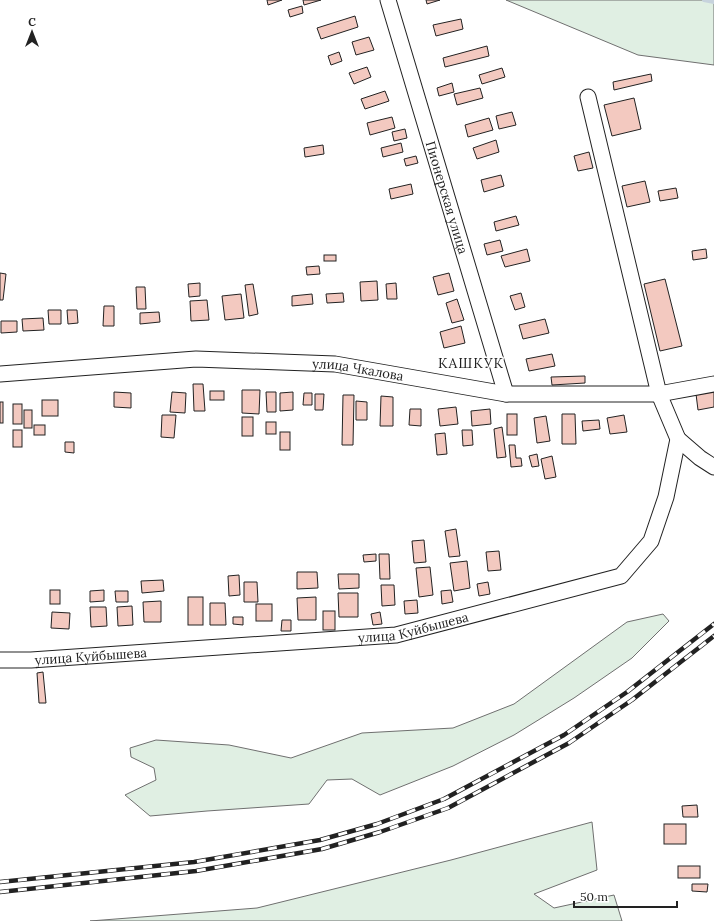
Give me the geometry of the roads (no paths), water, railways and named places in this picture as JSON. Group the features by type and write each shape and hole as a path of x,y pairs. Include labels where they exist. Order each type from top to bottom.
{"street":[{"name":"Пионерская улица","path":"388,0 506,394"},
{"path":"588,97 659,394 678,439 700,458 714,466"},
{"name":"улица Чкалова","path":"0,374 196,359 335,364 506,394 659,394 714,384"},
{"name":"улица Куйбышева","path":"0,660 31,660 396,635 621,576 651,541 666,497 678,439"}],"waterway":[{"path":"704,0 714,2"}],"railway":[{"path":"0,882 194,862 320,840 377,824 444,799 564,735 627,692 714,624"},
{"path":"0,892 196,871 322,849 380,832 448,808 569,743 632,700 714,636"}],"district":[{"name":"КАШКУК","path":"471,363"}]}
